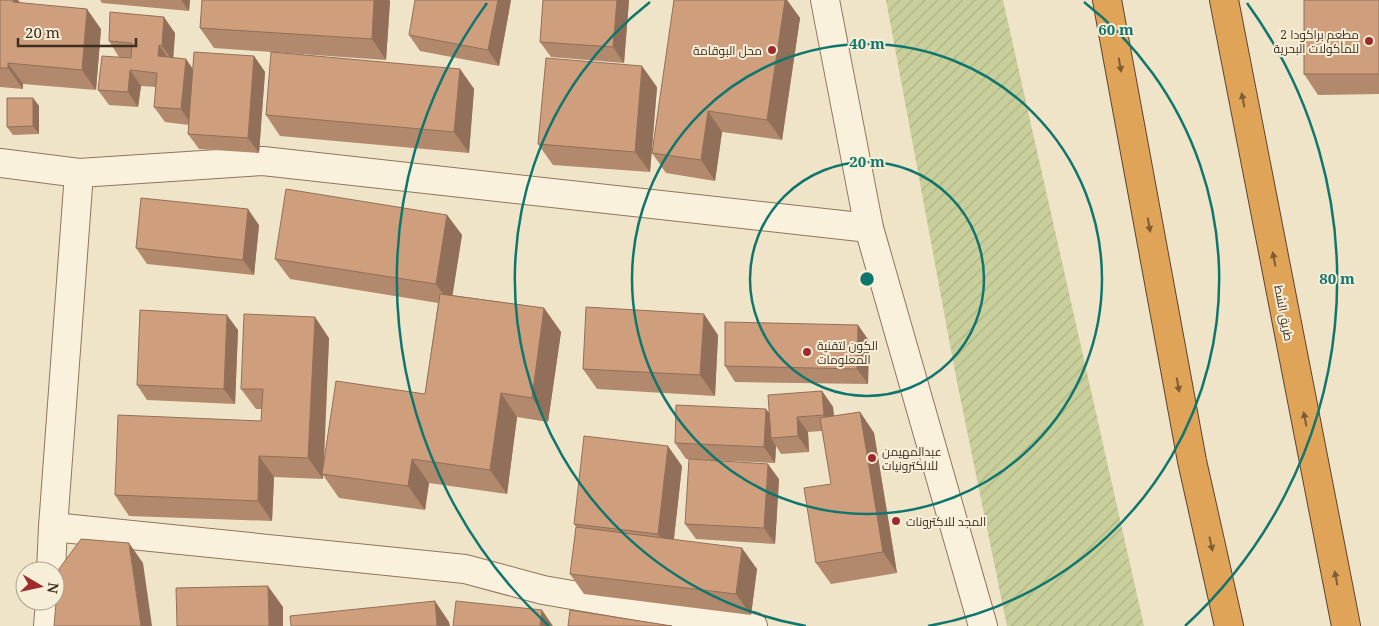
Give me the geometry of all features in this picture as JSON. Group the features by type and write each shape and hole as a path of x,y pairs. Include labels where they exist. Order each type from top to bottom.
{"highway":[{"path":"1108,0 1192,461 1229,626"},
{"name":"طريق الشط","path":"1224,0 1346,626"}],"street":[{"path":"825,0 869,228 984,626"},
{"path":"0,163 79,173 263,160 869,228"},
{"path":"51,561 79,173"},
{"path":"53,527 465,569 544,590 753,626"},
{"path":"48,626 49,611"}],"green space":[{"path":"886,0 1003,0 1144,626 1007,626 956,377"}],"building":[{"path":"0,0 87,9 82,70 8,63 8,68 0,68"},
{"path":"202,0 374,0 372,39 200,28"},
{"path":"415,0 498,0 488,50 409,35"},
{"path":"543,0 617,0 613,47 540,42"},
{"path":"674,0 785,0 767,120 708,111 701,160 652,153"},
{"path":"1304,0 1379,0 1379,74 1304,74"},
{"path":"110,12 164,17 162,46 159,45 158,56 186,59 181,109 154,107 157,73 130,70 128,92 98,90 102,56 131,58 132,43 109,41"},
{"path":"194,52 254,56 248,138 188,134"},
{"path":"271,52 460,69 454,132 266,115"},
{"path":"546,58 642,66 635,152 538,144"},
{"path":"7,98 33,98 33,126 7,127"},
{"path":"286,189 447,215 436,284 275,259"},
{"path":"141,198 248,209 243,260 136,248"},
{"path":"440,294 544,308 532,398 501,393 490,470 412,459 408,486 322,474 336,381 425,394"},
{"path":"586,307 704,314 700,375 583,369"},
{"path":"140,310 227,315 224,389 137,385"},
{"path":"244,314 315,317 308,458 259,456 258,501 115,495 118,415 261,421 263,389 241,389"},
{"path":"725,322 858,325 857,369 725,366"},
{"path":"822,391 824,415 797,417 798,436 771,438 768,395"},
{"path":"676,405 766,409 764,447 675,443"},
{"path":"860,412 883,552 816,563 804,488 831,484 820,418"},
{"path":"584,436 668,446 658,534 574,524"},
{"path":"689,459 768,464 764,528 685,524"},
{"path":"576,527 742,548 736,594 570,574"},
{"path":"81,539 129,543 141,626 54,626 55,611 65,611 65,561"},
{"path":"268,586 269,626 177,626 176,588"},
{"path":"435,601 437,626 291,626 290,616"},
{"path":"456,601 542,610 540,626 453,626"},
{"path":"570,610 672,626 568,626"}],"place":[{"name":"مطعم براكودا 2 للمأكولات البحرية","path":"1369,41"},
{"name":"محل البوقامة","path":"772,50"},
{"name":"الكون لتقنية المعلومات","path":"807,352"},
{"name":"عبدالمهيمن للالكترونيات","path":"872,458"},
{"name":"المجد للاكترونات","path":"896,521"}]}
